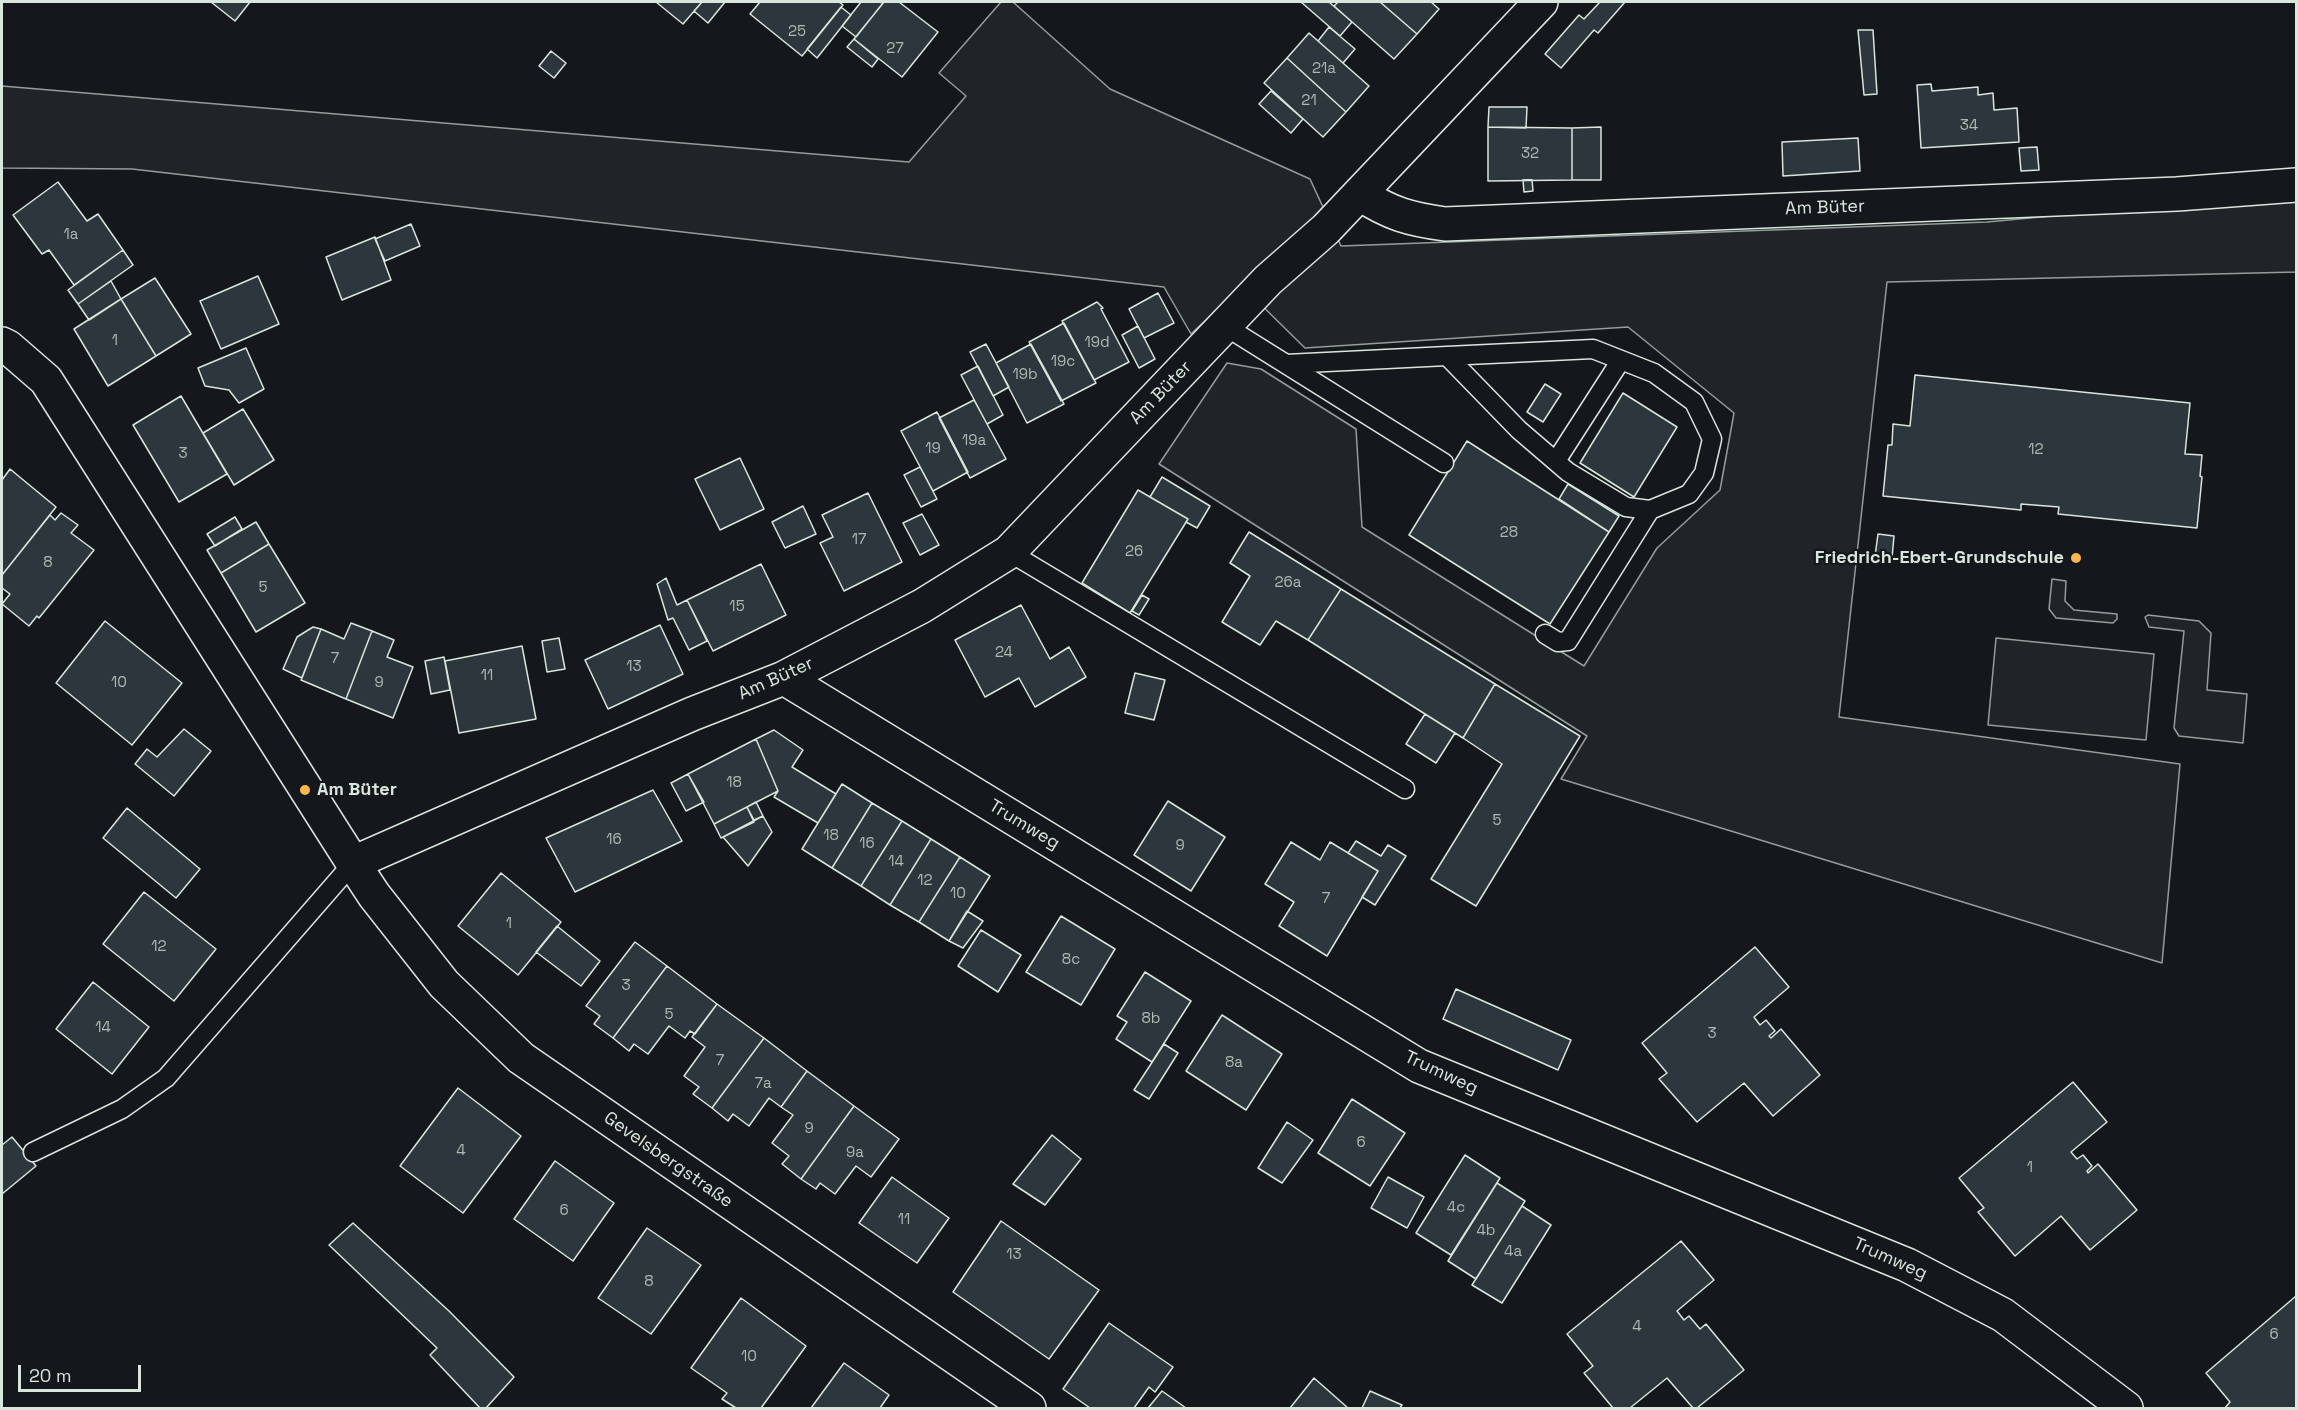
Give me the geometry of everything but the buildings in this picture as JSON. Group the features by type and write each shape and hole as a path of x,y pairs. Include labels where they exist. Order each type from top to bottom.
{"street":[{"name":"Am Büter","path":"352,863 692,714 784,678 922,606 1009,552 1272,276 1326,229 1360,194 1541,2"},
{"name":"Am Büter","path":"1360,194 1384,210 1408,218 1445,224 2166,195 2296,185"},
{"path":"2,344 46,380 352,863"},
{"name":"Trumweg","path":"784,678 1419,1066 1907,1265 2004,1315 2126,1408"},
{"name":"Gevelsbergstraße","path":"352,863 374,895 444,984 520,1058 1029,1408"}],"lane":[{"path":"1225,326 1444,463"},
{"path":"1286,364 1447,356 1593,349 1654,373 1694,402 1712,439 1704,473 1689,494 1650,510 1626,507 1568,472 1519,430 1447,356"},
{"path":"1556,461 1621,360"},
{"path":"1545,634 1558,642 1568,640 1650,510"},
{"path":"1009,552 1406,789"},
{"path":"33,1152 122,1109 166,1078 352,863"}],"shaded area":[{"path":"1001,2 1013,2 1110,89 1310,179 1341,246 1987,222 2296,193 2296,272 1887,282 1839,717 2180,764 2162,963 1561,779 1587,736 1159,464 1227,363 1261,369 1356,429 1362,527 1584,666 1657,548 1720,490 1734,413 1628,327 1305,348 1242,286 1191,334 1164,287 132,169 2,168 2,86 909,162 966,96 939,73"},
{"path":"2052,579 2066,581 2065,601 2074,610 2117,614 2117,619 2113,623 2056,618 2049,609"},
{"path":"2148,615 2199,621 2211,633 2207,690 2247,694 2243,743 2179,736 2174,728 2184,631 2149,627 2145,617"},
{"path":"1996,638 2154,654 2146,740 1988,725"}],"place":[{"name":"Friedrich-Ebert-Grundschule","path":"2076,558"},
{"name":"Am Büter","path":"305,790"}]}
